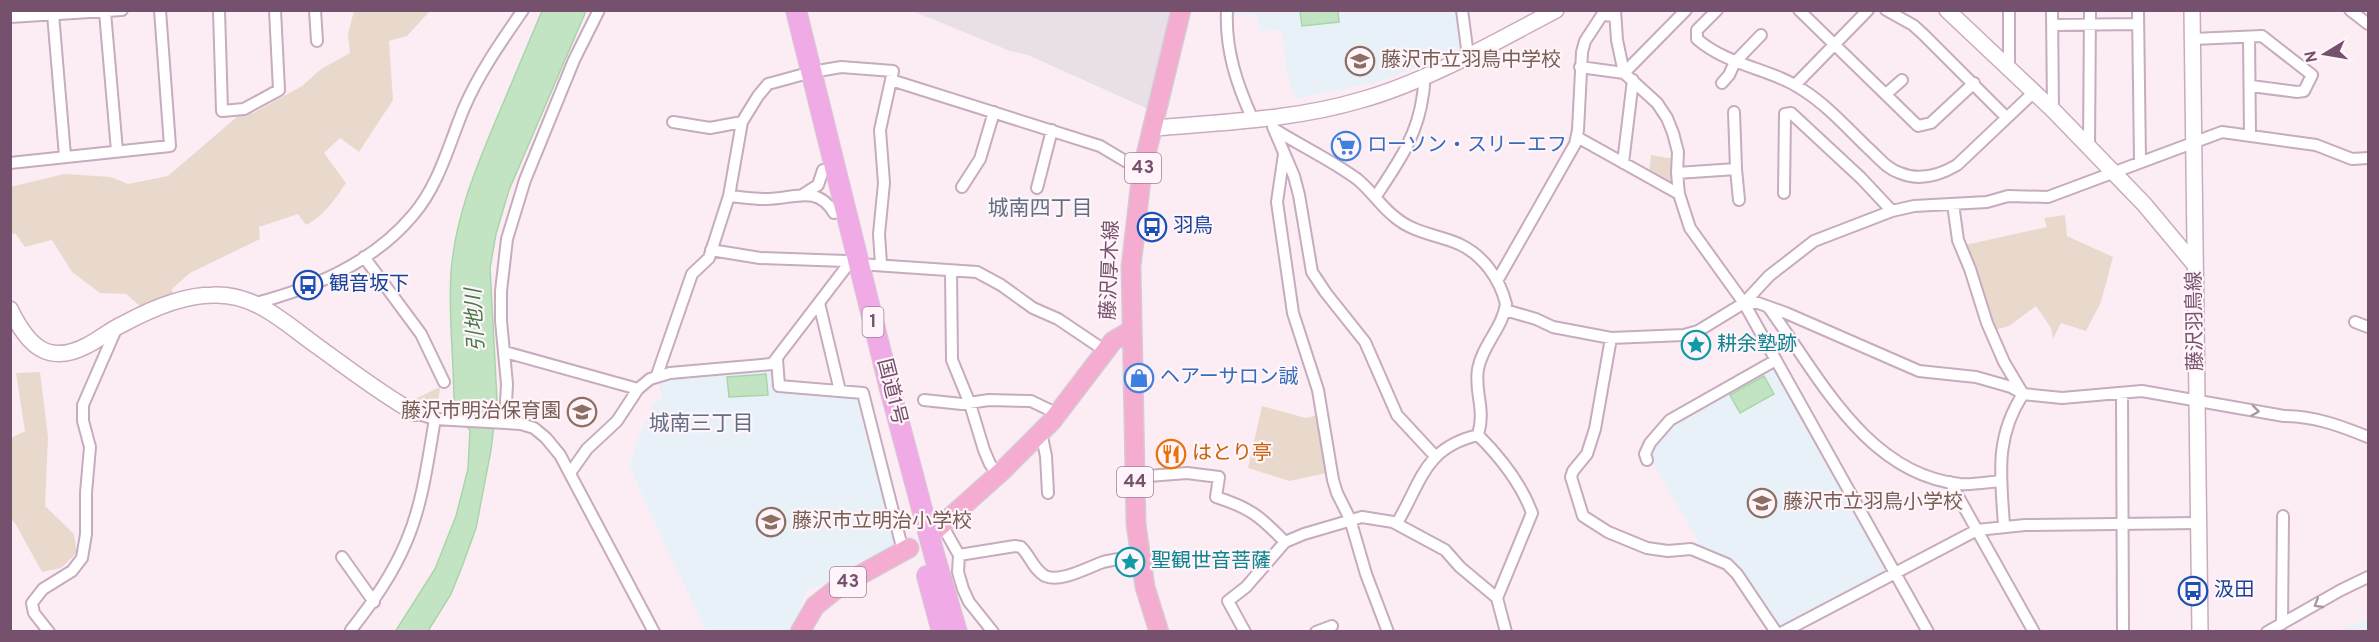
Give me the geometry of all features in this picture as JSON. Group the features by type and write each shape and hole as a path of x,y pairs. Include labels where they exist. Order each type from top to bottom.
{"highway":[{"name":"国道1号","path":"783,10 806,74 903,489 942,632"},
{"name":"国道1号","path":"796,10 823,170 834,213 851,264 957,632"}],"main road":[{"name":"藤沢厚木線","path":"940,527 998,475 1041,432 1058,414 1107,352 1113,341 1132,330 1131,267 1142,171 1181,10"},
{"name":"44","path":"1132,330 1135,477 1140,555 1145,587 1159,632"},
{"name":"43","path":"800,632 815,606 840,586 906,550"}],"street":[{"path":"10,17 122,10"},
{"path":"10,163 170,146 160,10"},
{"path":"219,10 222,111 244,110 279,90 275,10"},
{"path":"315,10 317,41"},
{"path":"256,303 320,284 364,257 399,231 425,199 482,71 523,10"},
{"path":"505,422 507,384 501,321 501,291 507,239 515,207 574,60 600,10"},
{"path":"1227,10 1228,42 1234,76 1253,120"},
{"path":"1462,10 1468,56"},
{"path":"1272,124 1363,100 1468,56 1556,10"},
{"path":"1624,73 1686,10"},
{"path":"1717,10 1697,30 1696,35 1709,50 1795,85 1827,109 1886,165 1904,175 1930,176 1957,165 2033,93"},
{"path":"1799,10 1918,126 1931,123 1974,83"},
{"path":"1795,85 1868,10"},
{"path":"1886,10 1918,29 2006,117"},
{"path":"2009,10 2009,71"},
{"path":"2052,10 2053,110"},
{"path":"2089,148 2090,10"},
{"path":"2138,10 2140,161"},
{"name":"藤沢羽鳥線","path":"2192,10 2200,632"},
{"path":"2350,10 2368,24"},
{"path":"1948,11 2009,71 2053,110 2144,204 2195,265"},
{"path":"105,12 117,151"},
{"path":"1497,281 1555,183 1577,138 1581,52 1602,15 1615,13 1624,73"},
{"path":"53,14 65,156"},
{"path":"2053,25 2138,24"},
{"path":"1722,83 1735,62 1761,35"},
{"path":"2193,39 2262,36 2312,75 2304,91 2251,86"},
{"path":"2249,37 2250,135"},
{"path":"657,375 692,274 709,258 729,195 742,122 768,84 841,67 893,71 880,130 884,183 879,234 881,264"},
{"path":"1580,68 1624,73 1657,103 1667,118 1678,152 1679,195 1690,228 1743,303 1928,632"},
{"path":"1376,196 1397,164 1418,123 1425,83 1422,76"},
{"path":"891,80 1100,146 1142,171"},
{"path":"1623,163 1633,80"},
{"path":"1886,94 1902,80"},
{"path":"963,187 980,159 994,112"},
{"path":"1734,112 1739,200"},
{"path":"1784,193 1785,114 1791,113 1862,178 1892,210"},
{"path":"1154,128 1253,120 1272,124 1355,178 1376,196 1396,219 1407,226 1472,251 1481,259 1503,293 1505,310 1485,349 1478,369 1478,388 1483,417 1478,435"},
{"path":"673,122 710,128 742,122"},
{"path":"1272,124 1294,176 1312,272 1365,342 1397,415 1435,456"},
{"path":"1037,188 1052,130"},
{"path":"1505,310 1536,319 1553,327 1611,338 1684,335 1698,331 1743,303 1769,276 1814,241 1892,210 1914,206 1987,202 2017,195 2042,198 2222,132 2316,145 2352,159 2368,158"},
{"path":"1577,138 1679,195"},
{"path":"1284,154 1277,202 1293,313 1318,390 1333,480 1350,519 1366,574 1388,632"},
{"path":"1677,173 1737,169"},
{"path":"804,195 818,184 823,170"},
{"path":"729,195 766,199 804,195 821,198 834,213"},
{"path":"1953,204 1958,240 1971,269 1987,323 2004,362 2023,394"},
{"path":"711,249 760,258 881,264 977,272 1002,285 1033,308 1058,319 1107,352"},
{"path":"364,257 421,334 444,382"},
{"path":"570,473 587,448 617,422 638,389 657,375 771,364 851,264"},
{"path":"951,271 952,360 970,404 984,450 990,465 998,475"},
{"path":"10,309 28,341 39,349 53,353 68,353 85,347 117,327 158,308 212,294 234,296 256,303 415,413 435,419 505,422 534,428 546,438 570,473 654,632"},
{"path":"819,303 840,391"},
{"path":"1743,303 1758,303 1825,328 1919,371 1976,376 2011,387 2023,394 2062,398 2142,391 2284,416 2299,416 2336,424 2368,437"},
{"path":"1769,308 1828,392 1873,443 1893,459 1912,471 1933,479 1963,484 2001,481"},
{"path":"2355,322 2368,327"},
{"path":"49,632 34,613 32,603 43,589 72,571 82,558 86,534 86,493 90,447 83,421 83,405 117,327"},
{"path":"1611,338 1595,429 1587,454 1571,477 1583,516 1608,532 1647,548 1668,552 1691,549 1727,564 1737,574 1776,632"},
{"path":"505,352 638,389"},
{"path":"777,359 779,386 862,393 906,550"},
{"path":"1647,460 1646,454 1650,443 1670,420 1776,360"},
{"path":"2122,393 2124,632"},
{"path":"2004,526 2001,481 2003,436 2023,394"},
{"path":"924,400 970,404 989,400 1031,401 1058,414"},
{"path":"352,632 351,630 374,602 394,568 415,519 435,419"},
{"path":"1041,432 1046,456 1048,493"},
{"path":"1397,523 1425,468 1435,456 1454,444 1478,435"},
{"path":"1478,435 1511,473 1532,513 1497,598"},
{"path":"1135,477 1187,473 1219,477 1216,497 1243,506 1262,518 1285,542"},
{"path":"1950,482 2034,632"},
{"path":"2282,624 2283,516"},
{"path":"1245,632 1228,600 1246,586 1285,542 1350,519 1362,517 1397,523 1445,550 1460,567 1497,598 1506,632"},
{"path":"1783,632 1977,530 2004,526 2199,524"},
{"path":"940,527 959,555 958,572 969,602 993,632"},
{"path":"959,555 1015,546 1021,548 1045,576 1051,577 1074,573 1106,561 1140,555"},
{"path":"342,557 374,602"},
{"path":"2267,632 2368,577"},
{"path":"1316,632 1332,626"}],"shaded area":[{"name":"藤沢市立羽鳥中学校","path":"1234,10 1456,11 1460,51 1381,81 1295,99 1287,71 1281,30 1260,32 1256,14 1233,16"},
{"path":"354,11 430,11 407,36 389,41 393,100 359,152 340,138 324,153 346,183 329,207 312,222 306,225 298,214 259,227 260,239 190,273 172,289 173,295 140,306 126,294 100,293 72,272 52,240 25,247 15,233 11,235 10,187 64,174 111,177 128,184 168,176 239,115 253,113 302,86 321,69 350,53 348,34"},
{"path":"894,11 1171,11 1150,110 1028,55 1010,51 915,12"},
{"path":"1651,155 1674,159 1676,189 1649,174"},
{"path":"2065,215 2067,236 2113,257 2101,302 2086,331 2061,323 2053,339 2051,328 2036,306 2009,326 1995,330 1976,269 1965,245 2047,227 2044,218"},
{"name":"藤沢市立明治小学校","path":"773,366 775,391 816,390 861,395 894,545 847,568 821,585 807,590 791,631 706,631 630,466 636,442 654,403 662,398 658,383 662,379 691,373"},
{"name":"藤沢市立羽鳥小学校","path":"1772,366 1886,572 1779,629 1736,566 1703,550 1650,457 1653,445 1667,428"},
{"path":"40,372 48,437 45,506 74,534 77,553 61,568 42,572 15,523 10,519 11,438 25,431 16,373"},
{"path":"440,387 437,411 409,402"},
{"path":"1262,406 1306,418 1318,415 1327,473 1289,481 1248,468"},
{"path":"2368,618 2368,631 2338,631"}],"water":[{"name":"引地川","path":"542,11 586,11 509,190 496,234 490,268 497,400 491,450 476,528 451,594 428,631 395,632 435,569 456,516 468,469 470,430 454,415 450,309 453,253 461,214 474,176"},
{"path":"1300,11 1338,11 1339,22 1302,26"},
{"path":"766,374 768,395 729,397 727,377"},
{"path":"1764,376 1774,394 1740,413 1730,395"}],"place":[{"name":"藤沢市立羽鳥中学校","path":"1360,61"},
{"name":"ローソン・スリーエフ","path":"1346,146"},
{"name":"羽鳥","path":"1152,227"},
{"name":"観音坂下","path":"308,285"},
{"name":"耕余塾跡","path":"1696,345"},
{"name":"ヘアーサロン誠","path":"1139,378"},
{"name":"藤沢市明治保育園","path":"582,412"},
{"name":"はとり亭","path":"1171,454"},
{"name":"藤沢市立羽鳥小学校","path":"1762,503"},
{"name":"藤沢市立明治小学校","path":"771,522"},
{"name":"聖観世音菩薩","path":"1130,562"},
{"name":"汲田","path":"2193,591"}],"district":[{"name":"城南四丁目","path":"1040,209"},
{"name":"城南三丁目","path":"701,424"}]}
